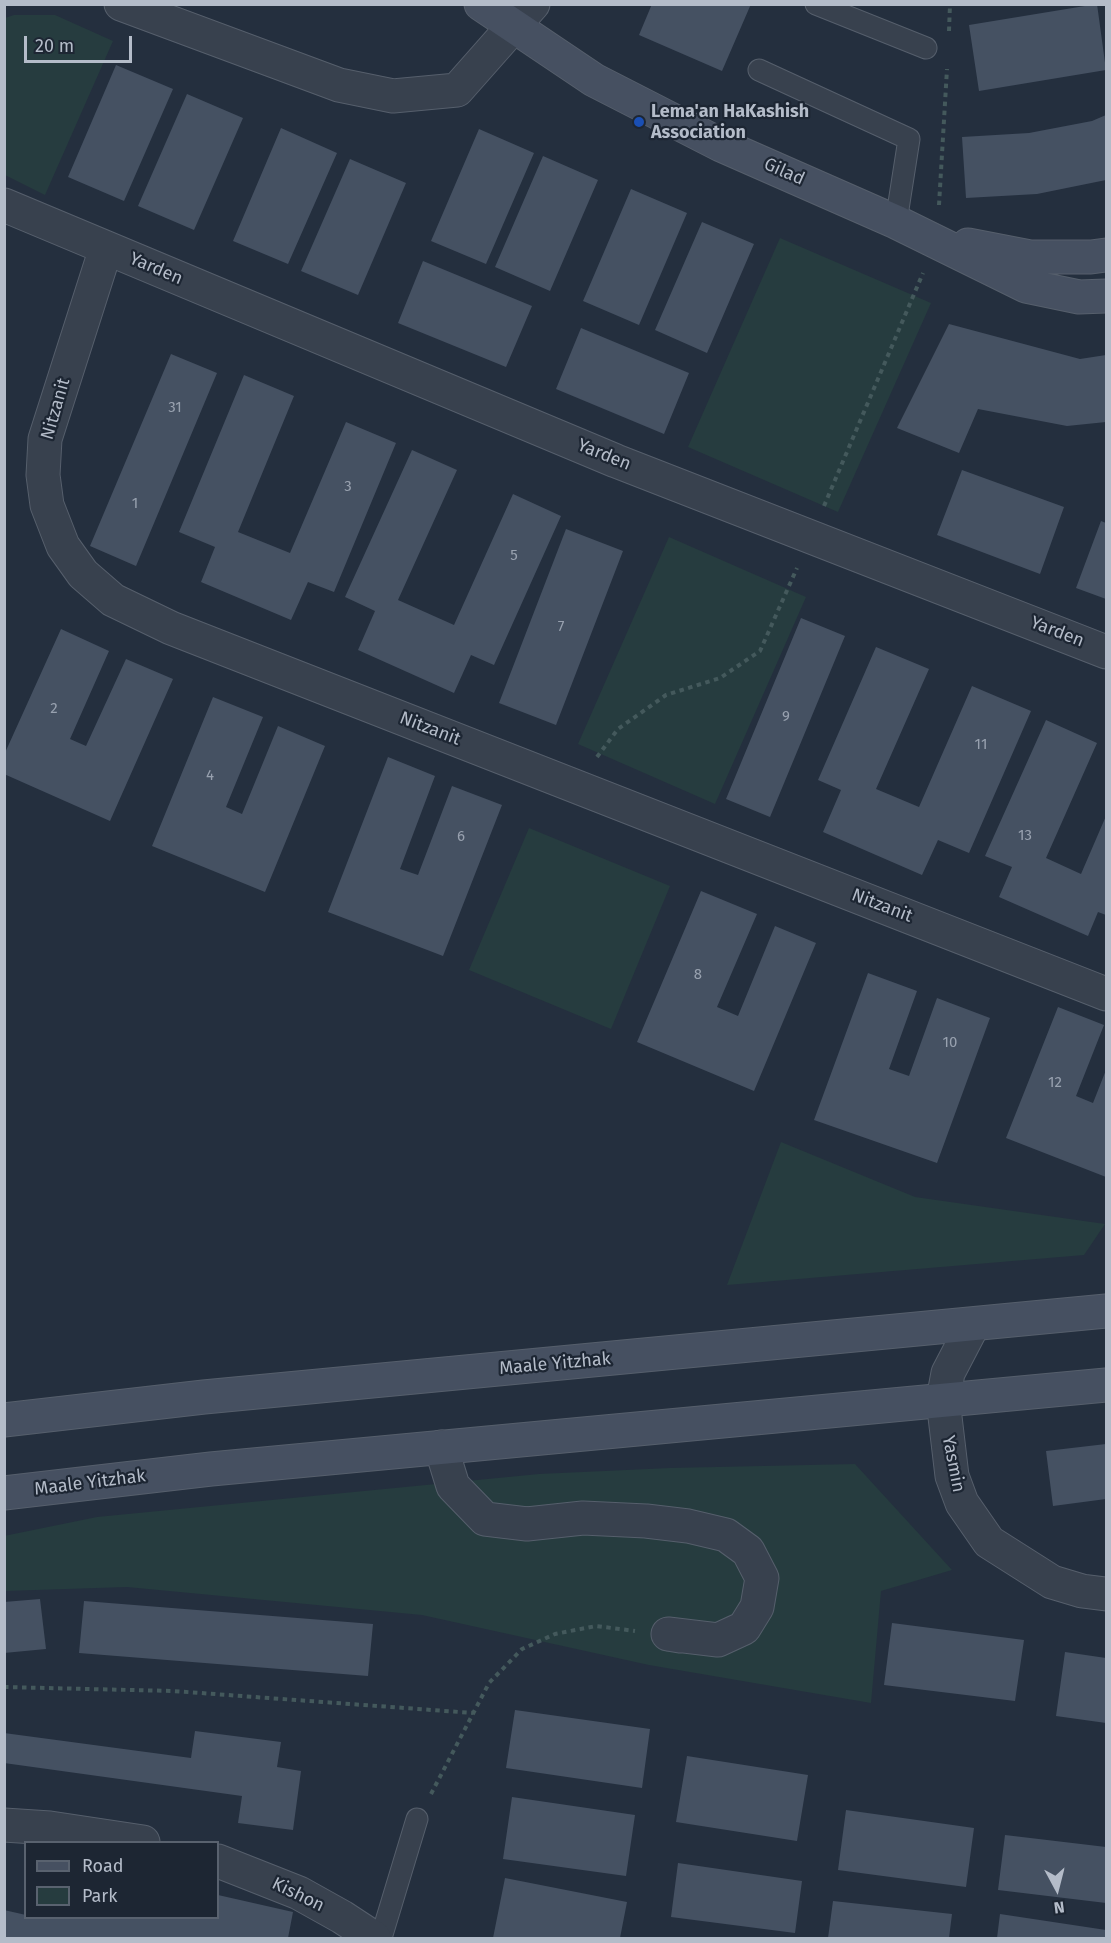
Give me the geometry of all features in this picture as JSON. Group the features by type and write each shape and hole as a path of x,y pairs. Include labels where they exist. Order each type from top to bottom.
{"main road":[{"name":"Gilad","path":"482,4 523,15 594,80 721,145 896,222 1026,286 1079,297 1107,296"},
{"name":"Gilad","path":"936,242 968,245 1030,257 1107,255"},
{"name":"Maale Yitzhak","path":"4,1420 204,1397 1107,1311"},
{"name":"Maale Yitzhak","path":"4,1493 211,1469 1107,1385"}],"street":[{"path":"121,4 339,85 393,96 457,90 523,15"},
{"name":"Yarden","path":"4,205 605,456 1107,652"},
{"name":"Nitzanit","path":"106,248 45,439 43,474 46,505 63,546 83,574 113,600 171,628 1107,994"},
{"name":"Yasmin","path":"973,1324 948,1373 943,1400 952,1476 962,1503 988,1542 1052,1582 1082,1591 1107,1594"},
{"path":"441,1447 453,1486 485,1519 527,1524 583,1518 688,1526 726,1535 748,1551 762,1578 757,1607 744,1628 717,1640 674,1635"},
{"path":"4,1826 50,1828 136,1841"},
{"name":"Kishon","path":"219,1861 299,1893 374,1938"}],"lane":[{"path":"816,4 926,48"},
{"path":"759,70 909,139 896,222"},
{"path":"381,1938 417,1819"}],"path":[{"path":"948,40 950,4"},
{"path":"576,786 618,729 666,695 720,678 760,651 936,242 947,64"},
{"path":"417,1819 489,1683 522,1648 555,1634 596,1626 674,1635"},
{"path":"4,1687 173,1691 473,1713"}],"green space":[{"path":"14,15 55,15 113,41 45,195 5,175 5,18"},
{"path":"780,238 931,303 838,512 688,447"},
{"path":"669,537 806,597 715,804 578,744"},
{"path":"529,828 670,886 611,1029 469,970"},
{"path":"781,1142 915,1197 1105,1224 1084,1255 727,1285"},
{"path":"855,1464 952,1570 881,1591 871,1703 649,1665 422,1615 127,1587 5,1591 4,1536 97,1517 539,1474 670,1468"}],"building":[{"path":"652,4 751,4 722,71 639,35"},
{"path":"1097,4 1106,70 979,91 969,25"},
{"path":"116,65 173,89 124,201 68,177"},
{"path":"187,94 243,118 194,230 138,206"},
{"path":"1106,115 1106,180 1037,194 966,198 962,137 1029,133 1092,121"},
{"path":"281,128 337,153 288,264 233,241"},
{"path":"479,129 534,153 486,264 431,241"},
{"path":"543,156 598,180 550,291 495,267"},
{"path":"350,159 406,183 358,295 301,271"},
{"path":"631,189 687,213 639,325 583,301"},
{"path":"702,222 754,244 707,353 655,330"},
{"path":"423,261 532,306 506,367 398,323"},
{"path":"949,324 1080,359 1106,355 1106,422 1067,426 978,409 959,453 897,428"},
{"path":"581,328 689,373 664,434 556,389"},
{"path":"171,354 217,373 136,566 90,546"},
{"path":"244,375 294,396 238,532 290,553 346,422 396,443 334,592 308,582 291,620 201,582 215,547 179,532"},
{"path":"412,450 457,470 398,600 454,625 513,494 561,516 494,665 471,655 454,693 358,650 375,611 345,597"},
{"path":"962,470 1064,507 1040,574 937,535"},
{"path":"1101,521 1106,523 1106,599 1076,588"},
{"path":"566,529 623,551 556,725 499,703"},
{"path":"801,618 845,636 770,817 726,799"},
{"path":"61,629 109,651 70,739 86,746 126,659 173,679 110,821 4,774 4,755"},
{"path":"876,647 929,669 876,789 919,807 972,686 1031,711 969,853 938,840 922,875 823,832 841,790 818,780"},
{"path":"213,697 263,717 226,807 242,814 278,726 325,746 265,892 152,846"},
{"path":"1046,720 1097,743 1046,858 1081,874 1106,816 1106,915 1098,912 1088,936 999,897 1012,867 985,856"},
{"path":"388,757 435,776 400,869 418,875 452,786 502,805 443,956 328,912"},
{"path":"701,891 757,914 717,1007 738,1016 775,926 816,943 754,1091 637,1042"},
{"path":"868,973 917,991 889,1069 909,1076 937,998 990,1018 937,1163 814,1120"},
{"path":"1058,1007 1104,1025 1076,1096 1093,1103 1106,1070 1106,1177 1006,1138"},
{"path":"1106,1444 1106,1499 1053,1506 1046,1451"},
{"path":"40,1599 46,1649 4,1653 4,1602"},
{"path":"84,1601 373,1624 368,1676 79,1653"},
{"path":"892,1623 1024,1640 1015,1701 884,1685"},
{"path":"1065,1652 1106,1658 1106,1723 1056,1716"},
{"path":"515,1710 650,1729 642,1788 506,1768"},
{"path":"195,1731 281,1742 277,1767 301,1771 293,1830 238,1823 242,1796 4,1763 4,1733 191,1758"},
{"path":"687,1756 808,1775 797,1841 676,1822"},
{"path":"512,1797 635,1815 626,1876 503,1859"},
{"path":"846,1810 974,1828 966,1887 838,1870"},
{"path":"1005,1835 1106,1847 1106,1903 998,1890"},
{"path":"678,1863 802,1881 795,1933 671,1917"},
{"path":"505,1878 627,1902 620,1938 493,1938"},
{"path":"219,1895 293,1912 288,1938 4,1938 4,1910 24,1915 24,1919 219,1919"},
{"path":"833,1901 952,1914 949,1938 828,1938"},
{"path":"1000,1914 1106,1930 1106,1938 997,1938"}],"place":[{"name":"Lema'an HaKashish Association","path":"639,122"}]}
